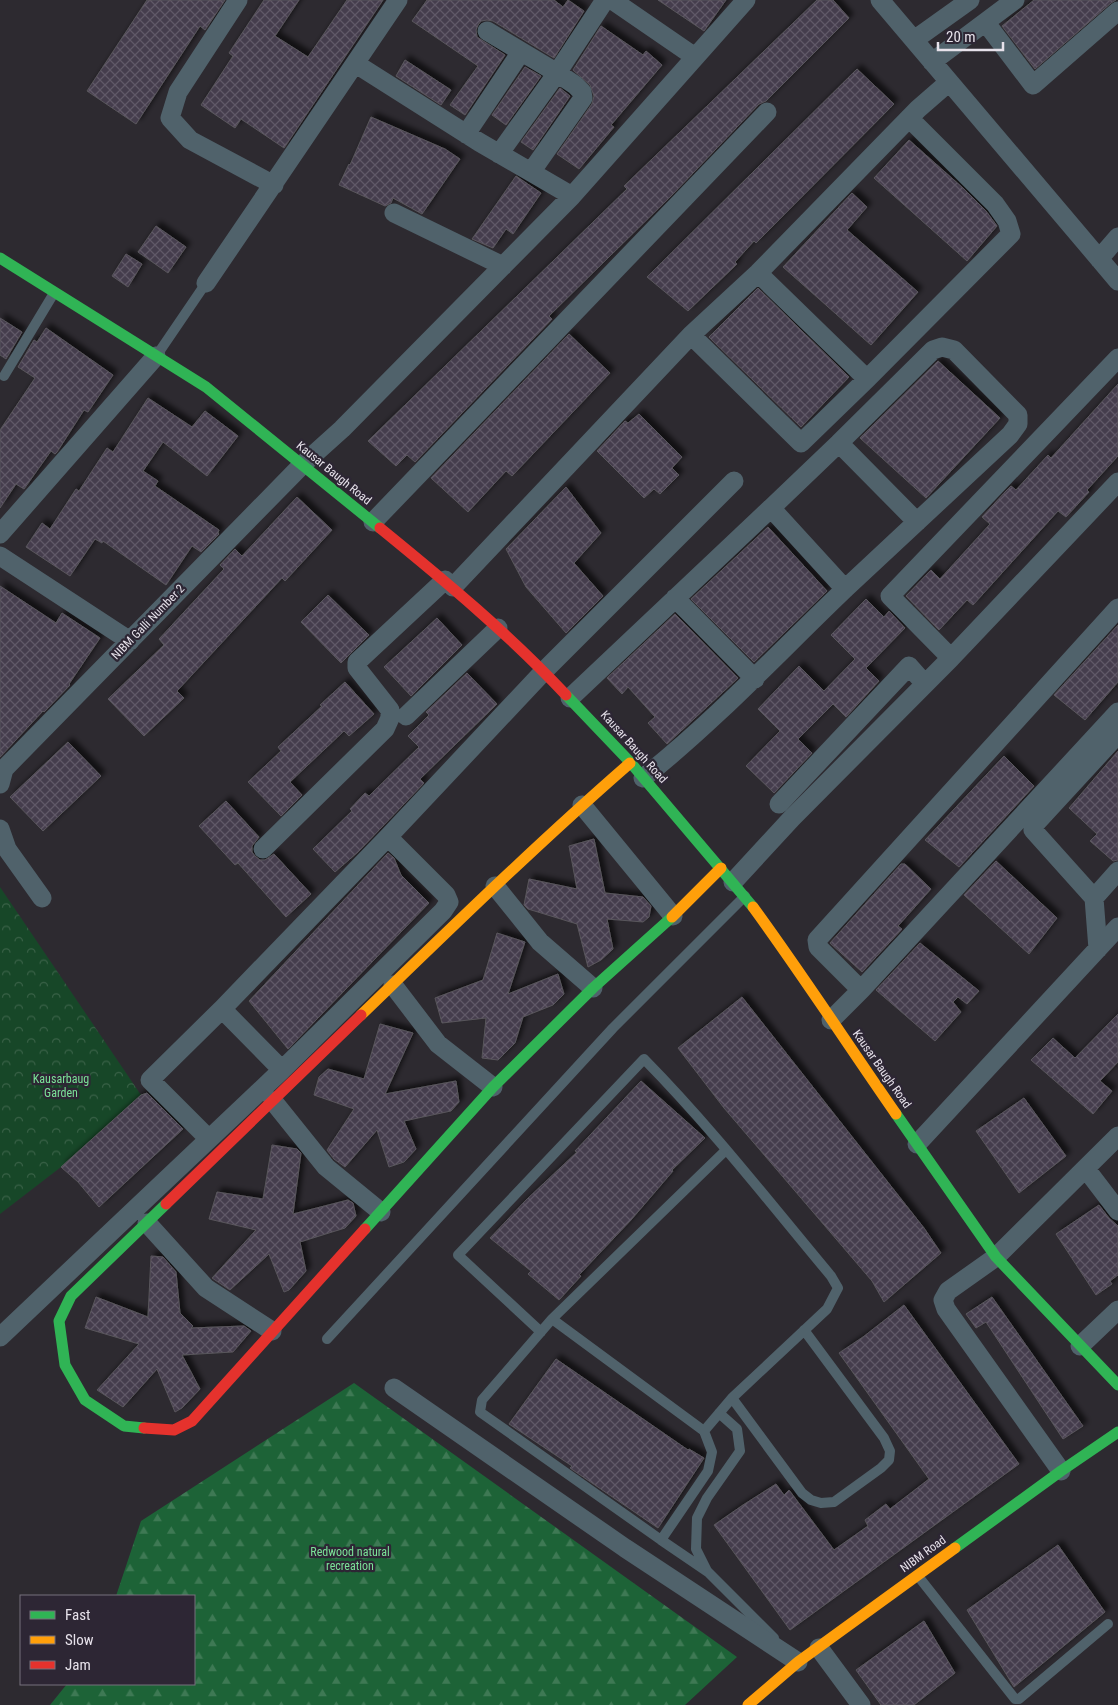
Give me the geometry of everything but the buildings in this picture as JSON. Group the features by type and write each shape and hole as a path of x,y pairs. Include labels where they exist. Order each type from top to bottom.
{"street":[{"path":"238,0 178,92 170,118 190,140 274,185"},
{"path":"206,283 398,0"},
{"path":"499,154 557,73 605,0"},
{"path":"612,0 696,57"},
{"name":"NIBM Galli Number 2","path":"0,784 4,770 302,465 342,429 572,196 746,0"},
{"path":"880,0 1117,279"},
{"path":"914,40 970,0"},
{"path":"932,62 1015,0"},
{"path":"986,22 1033,85 1118,11"},
{"path":"487,31 557,73 582,92 583,98 531,172"},
{"path":"466,134 522,52"},
{"path":"356,64 466,134 572,196"},
{"path":"263,849 385,729 390,718 390,710 357,668 357,662 449,583 691,335 758,273 909,118 949,82"},
{"path":"373,522 767,112"},
{"path":"691,335 801,443 868,379 1010,234 1007,221 994,204 909,118"},
{"path":"394,213 503,266"},
{"path":"1099,259 1118,237"},
{"name":"Kausar Baugh Road","path":"0,258 206,387 449,583 544,671 630,763 733,882 794,963 831,1020 996,1257 1118,1385"},
{"path":"758,273 868,379"},
{"path":"570,698 839,443 933,350 942,347 954,350 1018,414 1018,424 1010,435 845,589 755,679 643,778"},
{"path":"0,534 156,356"},
{"path":"951,658 890,596 1118,358"},
{"path":"839,443 917,522"},
{"path":"209,1139 150,1080 222,1009 388,838 544,671 734,481"},
{"path":"630,763 495,886 71,1296 59,1321 64,1365 85,1400 124,1426 174,1430 192,1421 494,1087 593,988 674,916 733,882 792,818 926,684 1118,482"},
{"path":"771,508 845,589"},
{"path":"0,556 130,641"},
{"path":"675,598 755,679"},
{"path":"861,990 818,947 817,940 1118,608"},
{"path":"406,716 498,628"},
{"path":"779,804 909,666 926,684"},
{"path":"831,1020 1118,712"},
{"path":"1098,950 1094,898 1033,830 1036,823 1118,734"},
{"path":"836,744 851,759"},
{"path":"582,806 674,916"},
{"path":"0,829 7,850 42,898"},
{"path":"0,1337 282,1070 443,911 449,902 446,895 388,838"},
{"path":"1094,898 1118,871"},
{"path":"495,886 540,942 593,988"},
{"path":"917,1144 1118,927"},
{"path":"392,985 438,1044 494,1087"},
{"path":"222,1009 282,1070"},
{"path":"273,1101 326,1167 381,1212"},
{"path":"1061,1472 946,1309 944,1300 948,1292 996,1257 1118,1136"},
{"path":"1086,1169 1118,1211"},
{"path":"148,1223 206,1288 272,1331"},
{"path":"1080,1346 1118,1310"},
{"path":"394,1388 625,1548 798,1662"},
{"name":"NIBM Road","path":"748,1705 798,1662 1118,1432"},
{"path":"819,1648 861,1705"}],"lane":[{"path":"156,356 206,283"},
{"path":"4,376 54,292"},
{"path":"327,1339 613,1028 733,882"},
{"path":"541,1332 458,1255 644,1059 685,1101 831,1276 838,1288 827,1309 732,1398 704,1431"},
{"path":"726,1150 552,1318 482,1400 480,1412 708,1572 798,1662"},
{"path":"552,1318 704,1431 712,1452 708,1472 661,1540"},
{"path":"732,1398 802,1493 811,1500 821,1504 834,1502 881,1468 889,1460 890,1451 884,1438 804,1330"},
{"path":"708,1572 696,1549 697,1518 707,1498 740,1451 738,1429 719,1413"},
{"path":"918,1575 1016,1699 1019,1699 1108,1624"}],"green space":[{"name":"Kausarbaug Garden","path":"0,887 141,1095 61,1167 0,1214"},
{"name":"Redwood natural recreation","path":"354,1383 737,1657 685,1705 50,1705 66,1685 195,1685 195,1595 116,1595 141,1521"}],"traffic: fast":[{"path":"0,258 206,387 380,528"},
{"path":"566,695 630,762 753,907"},
{"path":"365,1229 493,1087 593,988 672,917"},
{"path":"896,1114 996,1257 1118,1385"},
{"path":"144,1428 124,1426 85,1400 65,1365 59,1321 71,1296 166,1204"},
{"path":"955,1548 1118,1432"}],"traffic: slow":[{"path":"361,1015 527,856 630,763"},
{"path":"672,917 721,868"},
{"path":"753,907 896,1114"},
{"path":"748,1705 798,1662 955,1548"}],"traffic: jam":[{"path":"380,528 499,629 566,695"},
{"path":"166,1204 361,1015"},
{"path":"144,1428 174,1430 192,1421 365,1229"}]}
